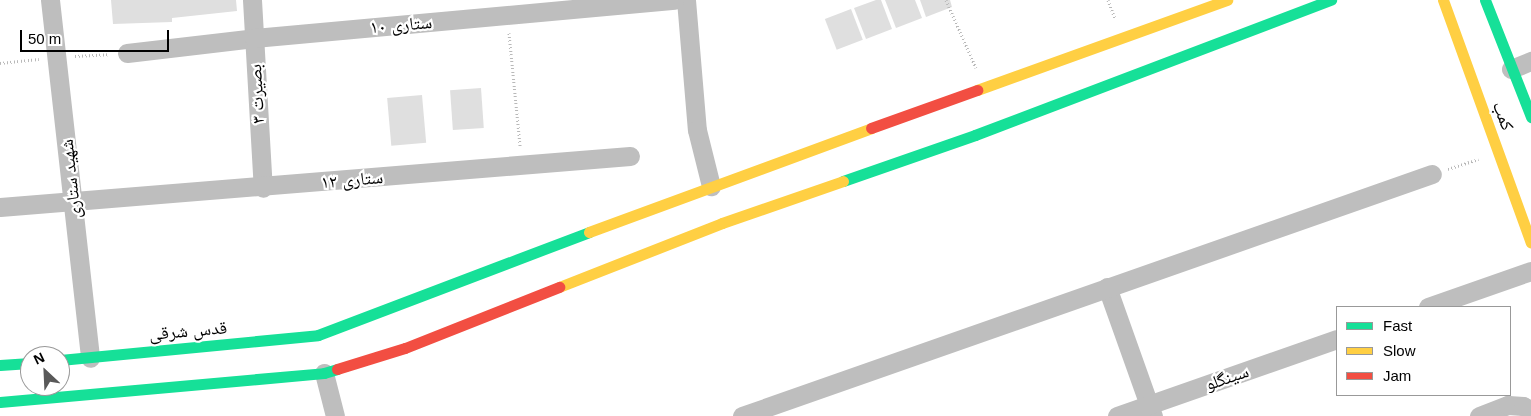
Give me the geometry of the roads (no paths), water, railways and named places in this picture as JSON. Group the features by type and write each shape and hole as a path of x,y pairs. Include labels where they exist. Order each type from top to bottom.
{"street":[{"name":"شهید ستاری","path":"50,0 90,358"},
{"name":"بصیرت ۳","path":"252,0 263,188"},
{"name":"ستاری ۱۰","path":"127,53 507,8 674,0"},
{"path":"686,0 698,130 711,186"},
{"name":"قدس شرقی","path":"70,359 319,340 711,186 1227,0"},
{"path":"0,402 323,368 405,348 722,223 975,135 1332,0"},
{"name":"کمب","path":"1443,0 1531,243"},
{"name":"کمب","path":"1485,0 1531,117"},
{"path":"1511,69 1531,61"},
{"name":"ستاری ۱۲","path":"0,207 263,188 630,156"},
{"path":"744,416 1432,174"},
{"path":"1431,306 1531,271"},
{"path":"1107,287 1151,411"},
{"name":"سینگلو","path":"1117,416 1151,411 1336,339"},
{"path":"0,366 20,364"},
{"path":"323,368 335,416"},
{"path":"1479,416 1508,405 1523,406 1531,410"}]}
